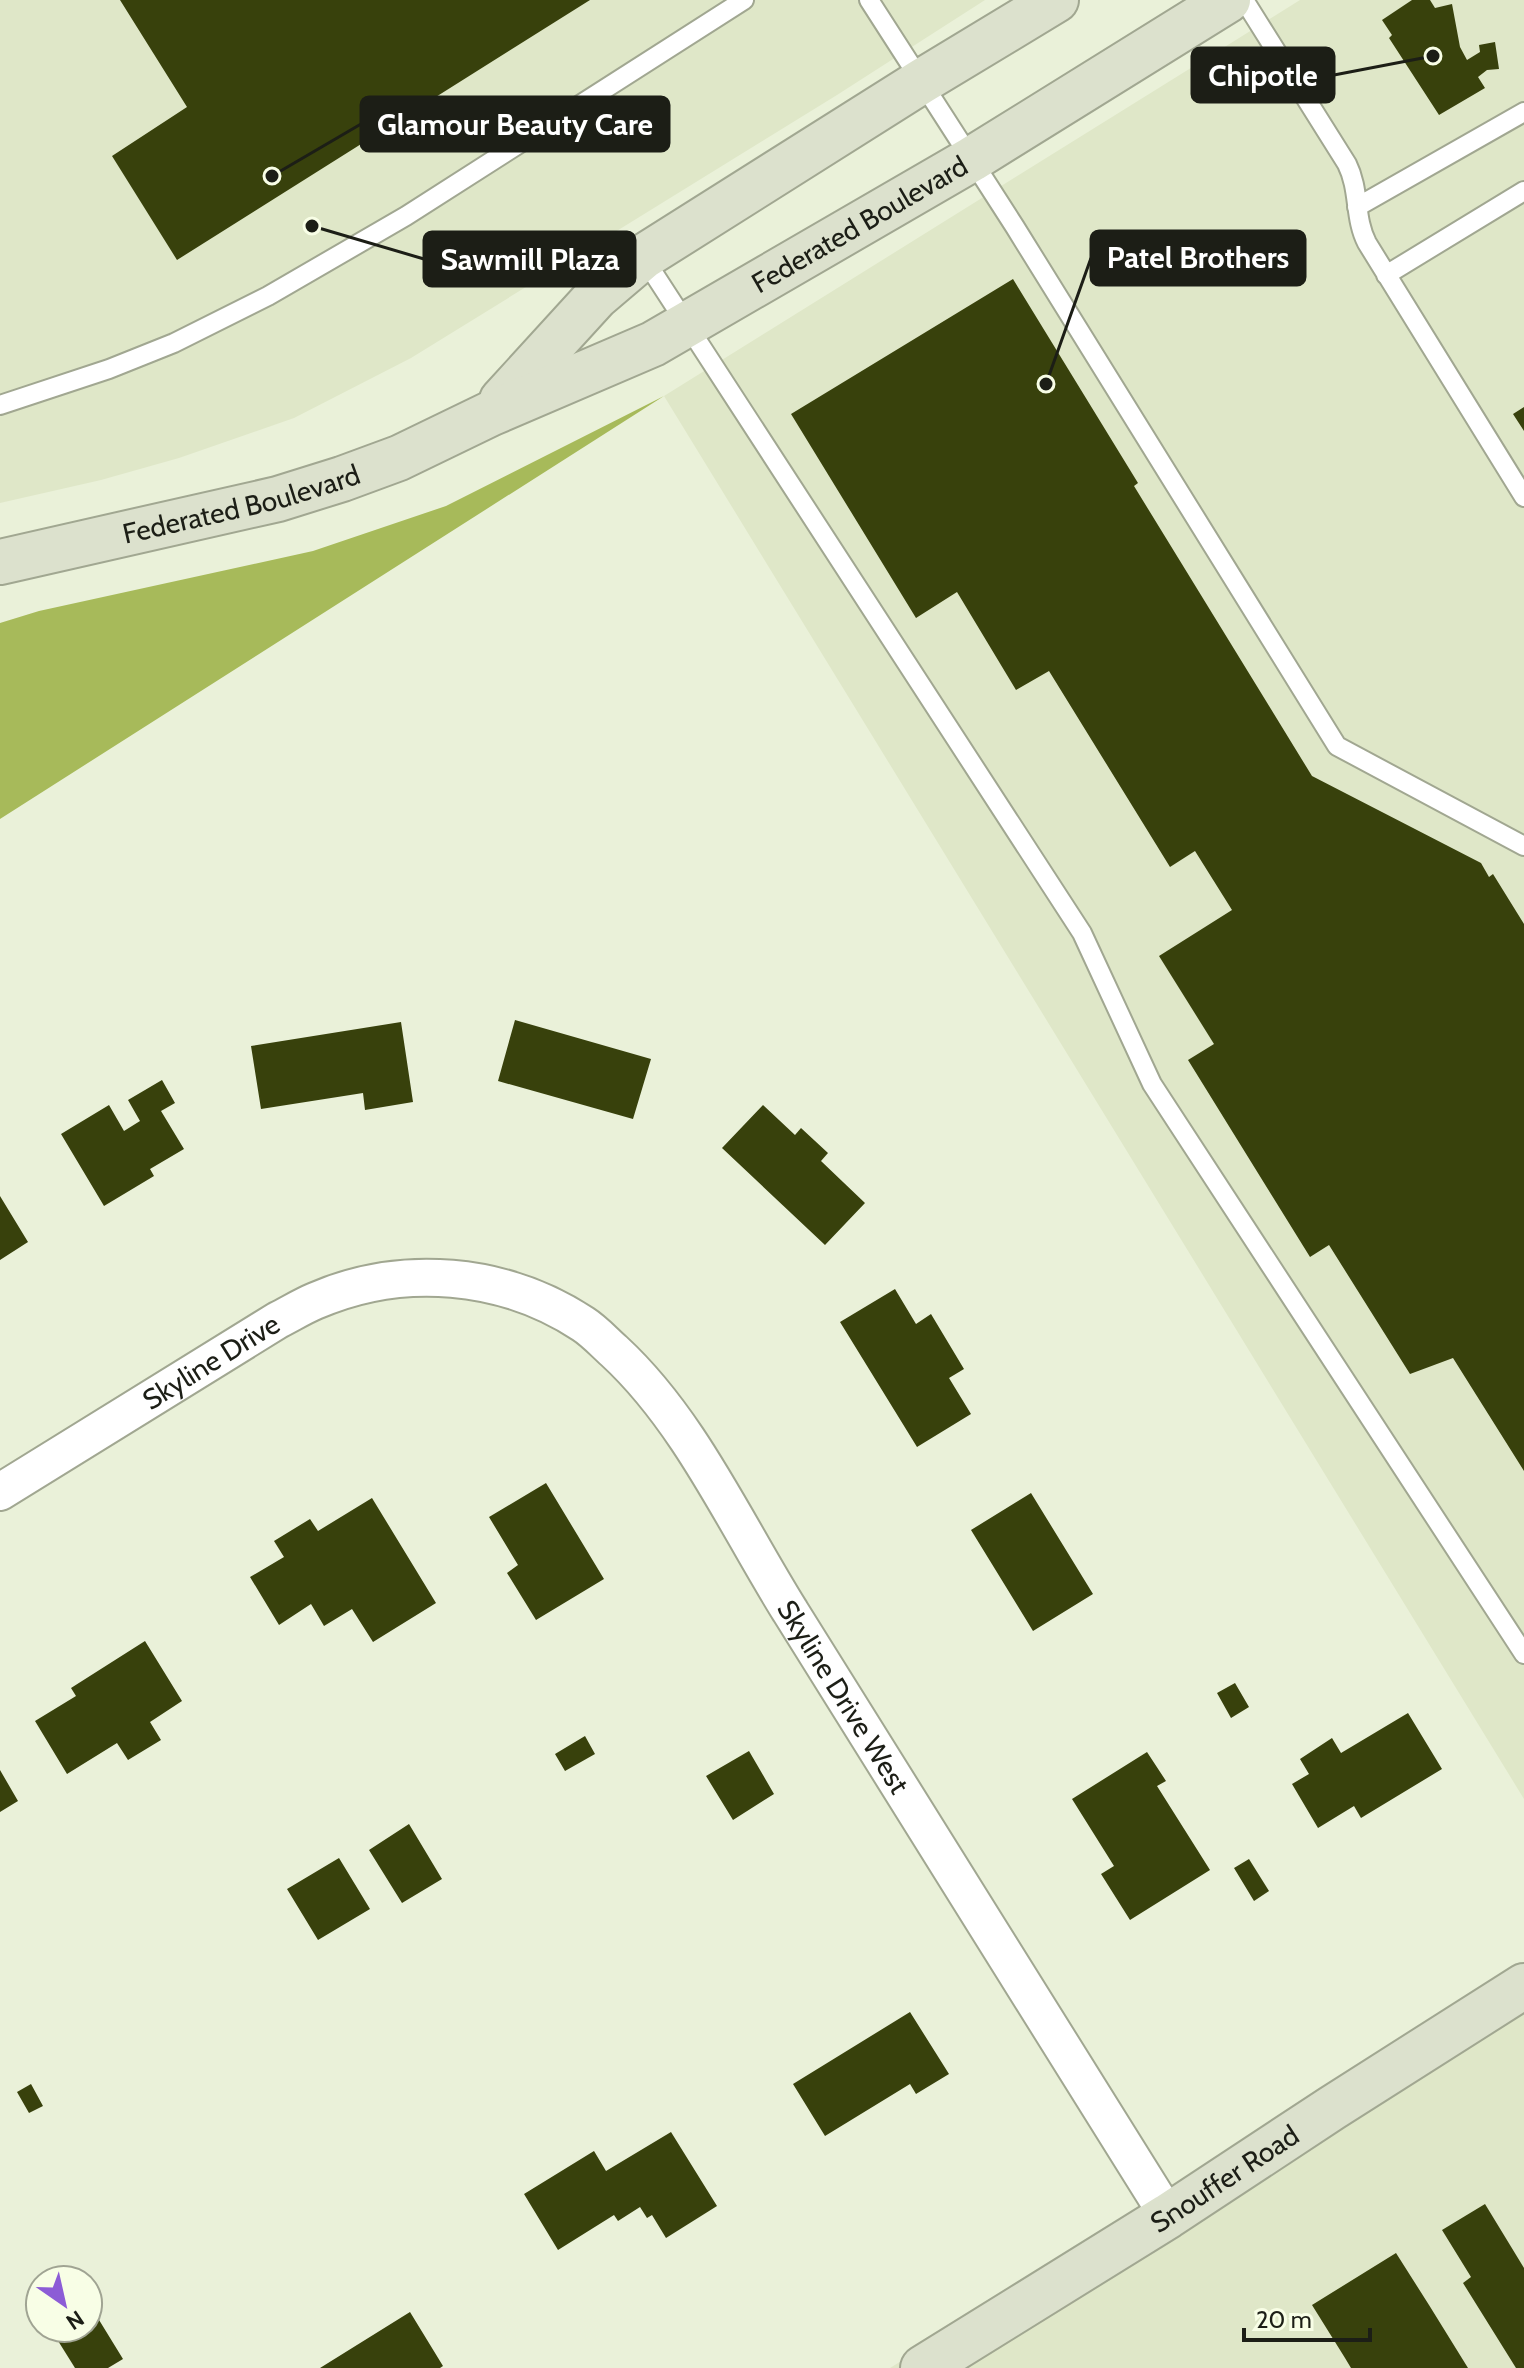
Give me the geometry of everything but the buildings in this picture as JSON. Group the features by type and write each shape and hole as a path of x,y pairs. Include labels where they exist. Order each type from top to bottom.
{"main road":[{"name":"Federated Boulevard","path":"475,422 504,399 596,297 643,257 1056,0"},
{"name":"Federated Boulevard","path":"0,562 278,499 342,479 399,458 653,344 972,159 1228,0"},
{"name":"Snouffer Road","path":"946,2362 1332,2108 1524,1986"}],"street":[{"name":"Skyline Drive","path":"0,1492 315,1300 358,1286 397,1279 439,1277"},
{"name":"Skyline Drive West","path":"439,1277 514,1289 548,1303 586,1326 651,1389 710,1476 794,1618 1168,2216"}],"lane":[{"path":"0,405 109,369 220,322 268,296 406,216 744,0"},
{"path":"869,0 972,159 1337,746 1524,846"},
{"path":"1244,0 1347,164 1355,185 1359,228 1524,497"},
{"path":"1357,207 1524,112"},
{"path":"1386,275 1524,191"},
{"path":"643,257 1082,933 1152,1084 1524,1654"}],"shaded area":[{"path":"0,0 985,0 411,358 294,418 179,458 0,503"},
{"path":"1300,0 1524,0 1524,1799 664,396"},
{"path":"1524,1972 1524,2368 890,2368"}],"green space":[{"path":"664,396 0,819 0,623 39,611 313,551 446,506"}],"place":[{"name":"Chipotle","path":"1433,56"},
{"name":"Glamour Beauty Care","path":"272,176"},
{"name":"Sawmill Plaza","path":"312,226"},
{"name":"Patel Brothers","path":"1046,384"}]}
